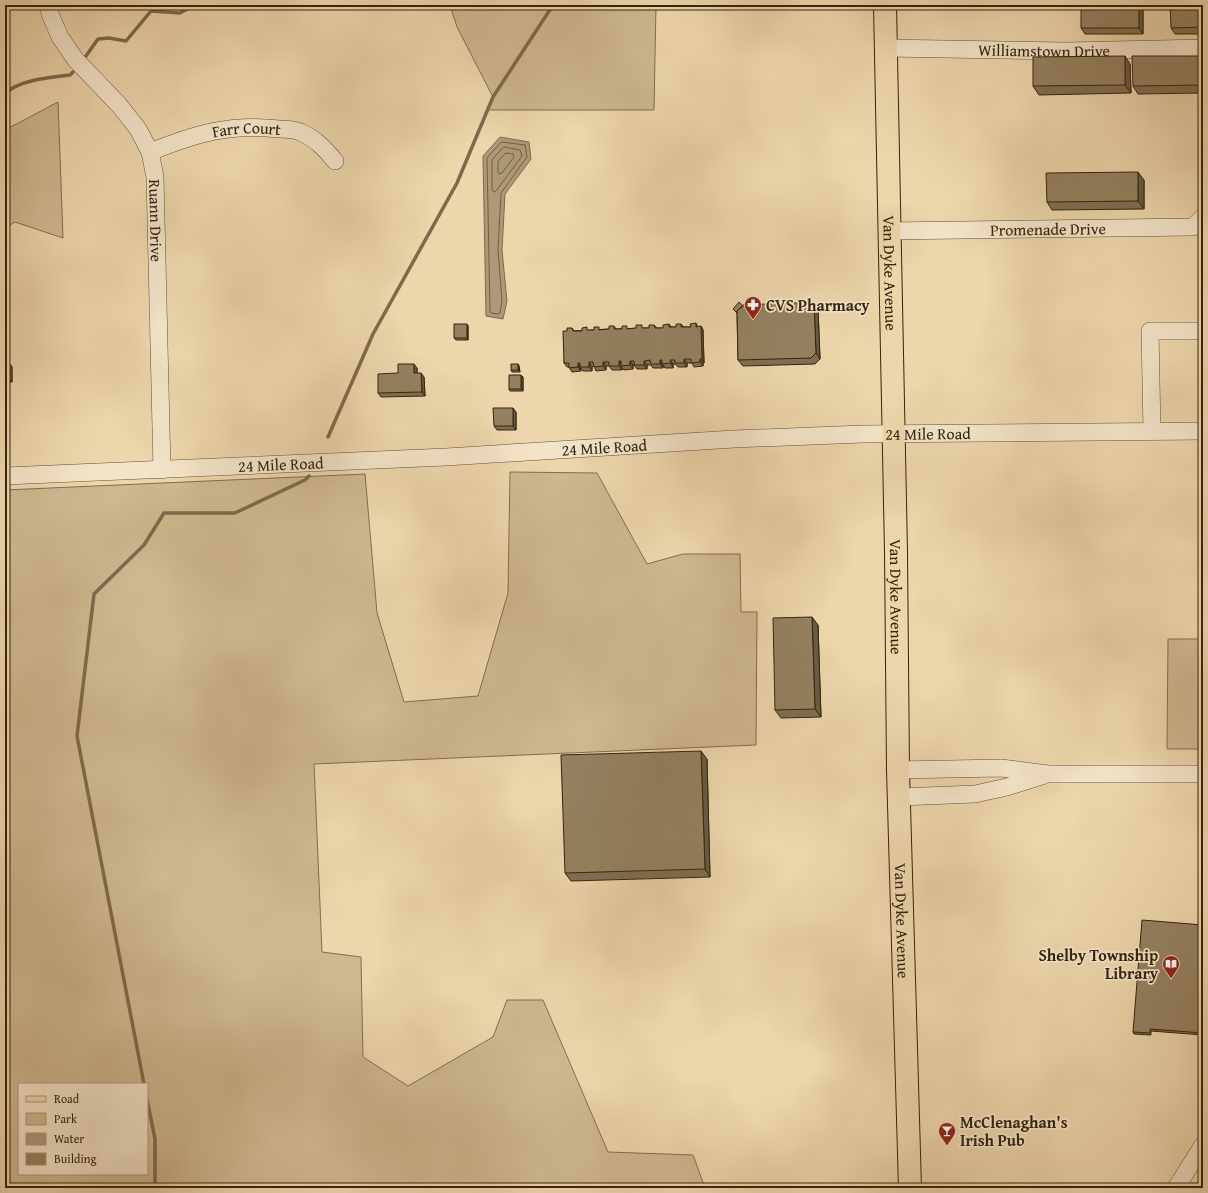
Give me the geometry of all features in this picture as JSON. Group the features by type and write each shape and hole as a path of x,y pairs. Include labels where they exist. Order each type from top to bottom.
{"main road":[{"name":"Van Dyke Avenue","path":"884,5 896,552 898,770 900,797 910,1188"}],"street":[{"name":"Ruann Drive","path":"49,5 50,14 60,37 75,60 119,105 138,129 150,152 155,177 162,470"},
{"name":"Williamstown Drive","path":"885,48 1068,51 1203,48"},
{"name":"Farr Court","path":"150,152 184,138 222,128 265,127 299,131 320,143 335,161"},
{"name":"Promenade Drive","path":"889,230 1200,227"},
{"path":"1152,431 1150,331 1203,331"},
{"name":"24 Mile Road","path":"5,476 446,457 742,439 893,433 1203,431"},
{"path":"898,770 1001,768 1048,774 1203,774"},
{"path":"900,797 975,794 1007,787 1048,774"},
{"path":"1176,1188 1203,1145"}],"green space":[{"path":"450,5 656,5 654,110 488,110 493,97 457,27"},
{"path":"58,102 63,238 15,222 5,228 5,130"},
{"path":"510,472 597,473 647,564 683,554 740,554 741,612 757,612 756,745 314,764 322,952 361,957 363,1057 408,1086 493,1037 507,1000 543,1000 608,1152 693,1155 705,1188 5,1188 5,490 365,474 377,613 404,702 478,696 508,593"},
{"path":"1168,639 1203,639 1203,749 1167,749"}],"water":[{"path":"500,137 529,142 531,159 505,194 502,250 507,301 503,319 486,316 483,156"}],"building":[{"path":"1081,5 1139,5 1139,28 1081,28"},
{"path":"1170,5 1203,5 1203,27 1171,28"},
{"path":"1125,56 1125,85 1033,86 1033,57"},
{"path":"1132,56 1203,56 1203,85 1133,86"},
{"path":"1138,172 1138,201 1047,202 1046,173"},
{"path":"739,302 743,306 737,311 737,313 733,309"},
{"path":"814,302 816,353 811,358 738,360 737,311 743,305"},
{"path":"696,323 696,327 701,326 702,359 700,359 700,362 691,363 691,359 684,359 684,363 675,363 675,360 670,360 671,363 662,364 662,360 660,360 660,364 651,364 650,360 644,361 644,365 634,365 634,361 630,361 630,365 621,366 621,361 619,361 619,366 609,366 609,362 603,362 603,366 594,367 593,362 589,362 589,367 580,367 580,363 578,363 578,367 569,368 569,363 564,363 563,331 567,331 567,328 572,328 573,331 582,331 582,328 587,327 587,330 594,330 594,327 599,327 599,330 609,329 609,326 614,326 614,329 622,329 622,326 627,326 627,329 636,328 636,325 642,325 642,328 649,328 649,325 654,325 655,328 663,328 663,325 669,324 669,327 676,327 676,324 681,324 681,327 691,327 690,324"},
{"path":"454,324 467,324 467,338 454,338"},
{"path":"5,345 6,363 9,363 9,378 5,378"},
{"path":"398,364 414,364 414,373 421,373 422,392 378,393 378,374 398,373"},
{"path":"511,364 518,364 518,370 511,370"},
{"path":"509,375 521,375 521,389 509,389"},
{"path":"493,408 513,408 513,426 494,426"},
{"path":"812,617 815,709 775,710 773,618"},
{"path":"701,751 705,869 565,873 561,755"},
{"name":"Shelby Township Library","path":"1142,920 1203,925 1203,1033 1150,1029 1150,1033 1133,1032"}],"waterway":[{"path":"86,56 98,39 109,38 126,41 151,11 180,13 194,5"},
{"path":"328,437 373,334 457,183 493,97 553,5"},
{"path":"5,94 11,89 26,82 70,75 73,72"},
{"path":"144,1083 77,736 94,594 144,545 164,513 235,513 305,480 309,476"},
{"path":"148,1104 155,1139 155,1188"}],"place":[{"name":"CVS Pharmacy","path":"753,320"},
{"name":"Shelby Township Library","path":"1171,979"},
{"name":"McClenaghan's Irish Pub","path":"947,1146"}]}
